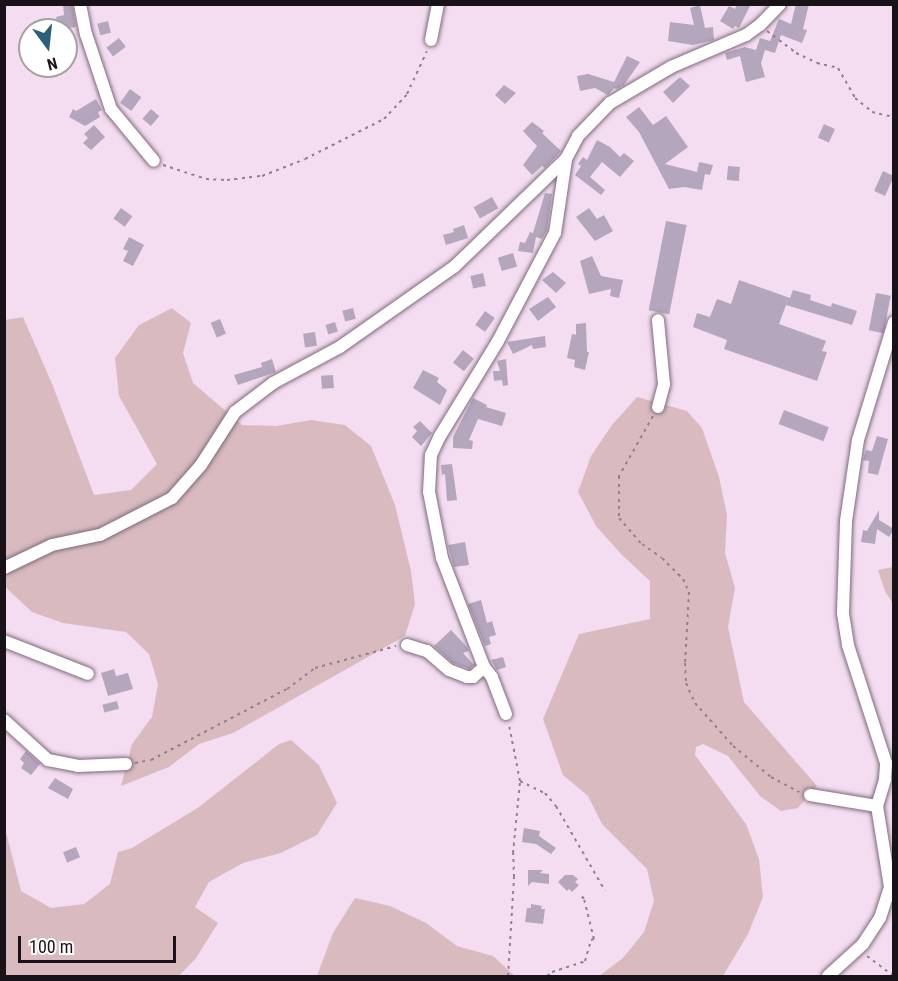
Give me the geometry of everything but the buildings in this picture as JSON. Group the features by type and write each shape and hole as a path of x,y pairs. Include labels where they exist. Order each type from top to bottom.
{"street":[{"path":"80,4 86,34 111,109 121,124 154,161"},
{"path":"431,40 438,4"},
{"path":"4,568 52,545 100,535 172,498 201,465 235,412 273,382 340,347 454,267 566,159 578,136 610,103 671,67 730,44 760,25 780,4"},
{"path":"506,714 492,677 484,667 442,558 429,492 431,455 440,436 498,341 555,233 566,159"},
{"path":"658,320 664,384 658,407"},
{"path":"828,976 859,948 880,918 890,887 877,806 885,779 886,763 848,645 843,612 844,550 858,440 894,322"},
{"path":"4,640 88,674"},
{"path":"407,645 427,651 449,670 467,677 472,677 484,667"},
{"path":"4,720 48,760 78,766 126,764"},
{"path":"810,795 877,806"}],"path":[{"path":"760,25 796,53 817,63 838,68 855,98 872,112 894,117"},
{"path":"154,161 206,179 227,180 262,176 305,159 384,119 407,94 418,76 431,40"},
{"path":"658,407 619,476 620,518 642,544 662,558 683,579 689,592 686,683 695,704 733,746 771,777 789,789 810,795"},
{"path":"126,764 151,760 286,689 315,668 383,647 407,645"},
{"path":"506,714 520,780 513,853 514,877 507,976"},
{"path":"520,780 545,793 556,806 605,891"},
{"path":"547,976 552,972 585,961 591,940 594,939 584,899 580,894"},
{"path":"859,948 874,963 894,976"}],"shaded area":[{"path":"172,308 191,323 183,353 193,383 242,425 276,426 311,420 345,425 371,446 395,505 411,571 415,604 405,636 233,733 199,744 169,767 121,786 132,744 152,717 158,684 149,654 126,632 63,623 32,612 5,587 5,320 23,317 53,386 94,495 131,490 157,464 119,396 115,358 139,325"},
{"path":"637,397 687,411 702,428 719,477 727,515 725,553 735,588 728,627 744,702 817,786 798,808 781,811 760,796 728,756 703,744 696,747 695,755 746,824 759,859 763,897 748,934 723,976 599,976 623,958 644,932 654,901 647,869 602,824 588,796 563,775 543,719 579,634 650,619 650,581 596,526 578,492 591,456 612,425"},
{"path":"894,567 893,604 885,591 878,570"},
{"path":"291,740 319,765 337,803 317,835 281,853 243,863 209,882 195,907 218,923 196,958 179,976 5,976 5,828 21,891 51,908 84,904 110,884 118,852 132,848 199,807 279,744"},
{"path":"355,898 390,906 426,923 457,946 493,956 515,976 317,976 333,933"}]}
